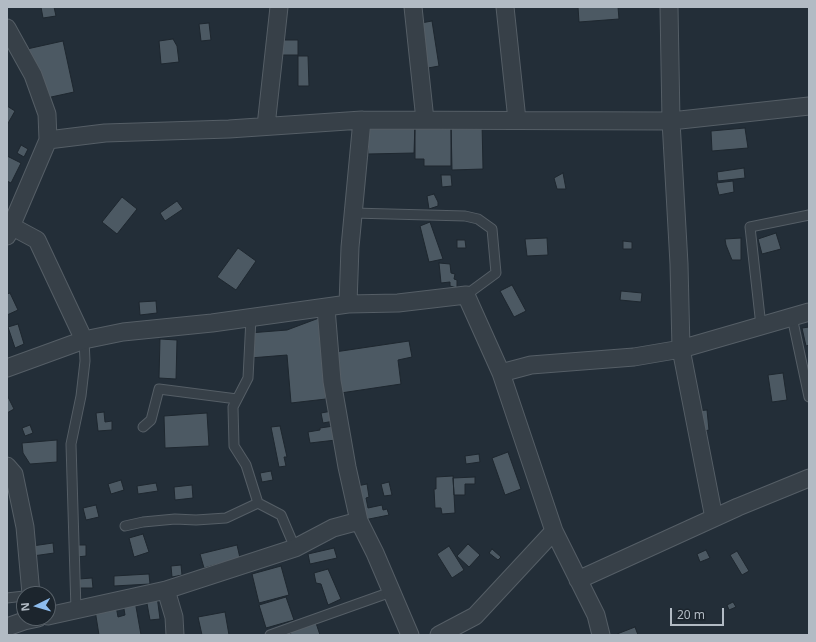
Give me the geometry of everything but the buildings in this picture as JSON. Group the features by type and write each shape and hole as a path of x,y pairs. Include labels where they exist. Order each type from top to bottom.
{"street":[{"path":"266,126 279,7"},
{"path":"413,7 425,120"},
{"path":"505,7 517,120"},
{"path":"669,7 671,121 679,264 681,349 714,518"},
{"path":"9,36 33,75 47,114 48,140 10,223 37,240 84,340"},
{"path":"48,140 105,132 266,126 362,120 671,121 809,106"},
{"path":"348,304 350,247 362,120"},
{"path":"7,368 84,340 123,332 251,318 348,304 398,303 466,295 501,373 554,532 596,615 601,635"},
{"path":"326,308 332,381 347,467 359,521 375,553 410,635"},
{"path":"501,373 532,365 634,357 681,349 809,312"},
{"path":"7,466 14,474 24,527 30,586"},
{"path":"578,580 714,518 809,478"},
{"path":"56,614 166,590 295,548 333,528 359,521"},
{"path":"439,635 475,616 554,532"},
{"path":"166,590 174,617 175,635"}],"lane":[{"path":"353,213 465,216 478,219 492,229 496,273 466,295"},
{"path":"761,326 750,227 809,215"},
{"path":"792,316 809,397"},
{"path":"251,318 248,378 233,407 234,446 246,465 258,503 281,515 295,548"},
{"path":"76,610 71,444 81,396 85,361 84,340"},
{"path":"143,427 151,420 159,389 237,399"},
{"path":"125,526 162,520 226,518 258,503"},
{"path":"270,635 391,592"}]}
